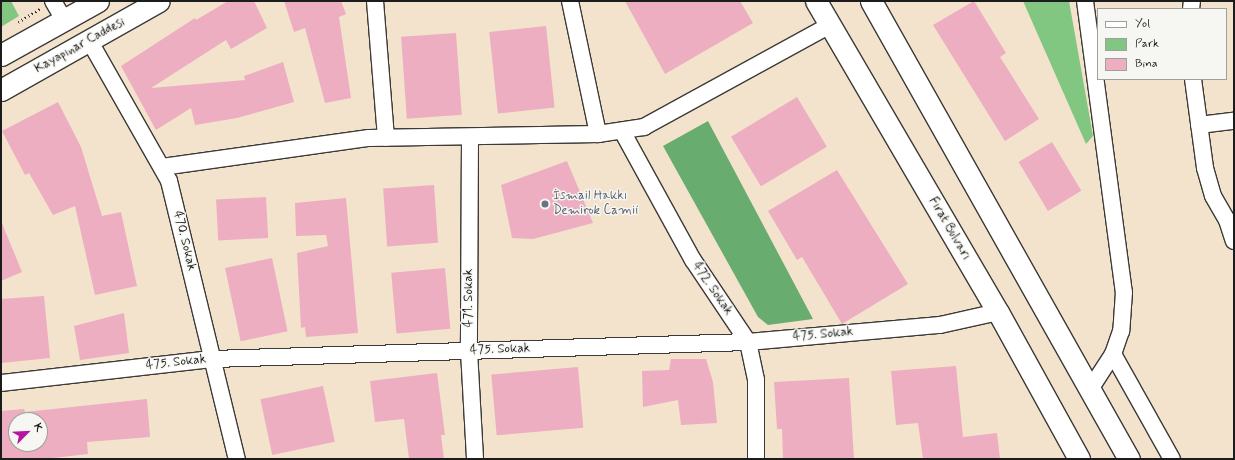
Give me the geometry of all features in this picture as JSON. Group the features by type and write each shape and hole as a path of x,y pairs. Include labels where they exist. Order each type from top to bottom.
{"main road":[{"path":"1,55 98,1"},
{"name":"Kayapınar Caddesi","path":"1,90 159,1"},
{"name":"Fırat Bulvarı","path":"816,1 998,312 1079,459"},
{"path":"871,1 1089,391 1129,459"}],"street":[{"path":"53,1 64,20"},
{"path":"375,1 386,138"},
{"path":"570,1 598,134"},
{"path":"1085,1 1124,292 1121,331 1113,354 1089,391"},
{"path":"162,167 386,138 598,134 644,127 830,25"},
{"name":"470. Sokak","path":"89,40 169,181 237,459"},
{"path":"1194,80 1205,168 1213,196 1227,220 1234,241"},
{"path":"1199,125 1234,121"},
{"name":"472. Sokak","path":"622,131 693,260 748,342 756,380 756,459"},
{"name":"471. Sokak","path":"470,136 469,351 475,459"},
{"name":"475. Sokak","path":"1,382 213,359 748,342 940,325 998,312"},
{"path":"1113,354 1172,459"}],"path":[{"path":"14,24 53,1"}],"green space":[{"path":"1,1 11,1 19,16 1,27"},
{"path":"1023,1 1069,1 1093,136 1086,144"},
{"path":"708,121 813,319 768,325 758,317 663,146"}],"building":[{"path":"228,1 254,1 267,28 231,49 226,40 151,88 245,80 244,76 283,62 294,102 237,118 195,125 191,108 156,130 121,66 195,18 196,20"},
{"path":"284,1 341,1 346,14 339,17 351,98 325,103 305,28 294,32"},
{"path":"625,1 740,1 753,23 665,74"},
{"path":"974,1 1006,53 1000,57 1039,119 1005,141 933,25"},
{"path":"546,26 555,108 498,114 489,32"},
{"path":"456,33 462,115 407,119 401,37"},
{"path":"797,97 827,147 761,186 731,137"},
{"path":"58,102 81,147 102,216 121,212 137,286 95,295 75,206 53,215 29,173 25,175 2,131"},
{"path":"1052,142 1081,191 1048,211 1019,162"},
{"name":"İsmail Hakkı Demirok Camii","path":"567,161 593,223 533,239 512,238 501,185"},
{"path":"837,170 908,284 842,324 802,257 797,260 768,211"},
{"path":"434,185 438,243 387,246 383,189"},
{"path":"266,197 268,238 218,241 216,200"},
{"path":"346,198 358,333 306,337 305,327 301,328 297,253 328,246 326,235 296,236 295,203"},
{"path":"1,221 22,272 1,281"},
{"path":"272,258 288,331 241,341 225,268"},
{"path":"445,268 450,329 397,333 391,273"},
{"path":"44,296 50,358 1,363 1,299"},
{"path":"124,313 129,353 80,360 74,326"},
{"path":"671,359 706,359 713,382 717,423 681,425 678,400 643,407 642,371 669,370"},
{"path":"956,366 963,437 997,433 1000,459 923,459 918,423 896,425 891,371"},
{"path":"578,367 583,428 497,435 491,375"},
{"path":"437,373 445,435 441,435 444,459 409,459 404,419 375,422 370,381"},
{"path":"849,378 854,459 783,459 782,429 777,429 774,382"},
{"path":"323,386 335,442 272,455 260,399"},
{"path":"147,399 150,437 87,442 88,454 44,459 1,459 1,411 24,409 25,412"}],"place":[{"name":"İsmail Hakkı Demirok Camii","path":"545,204"}]}
